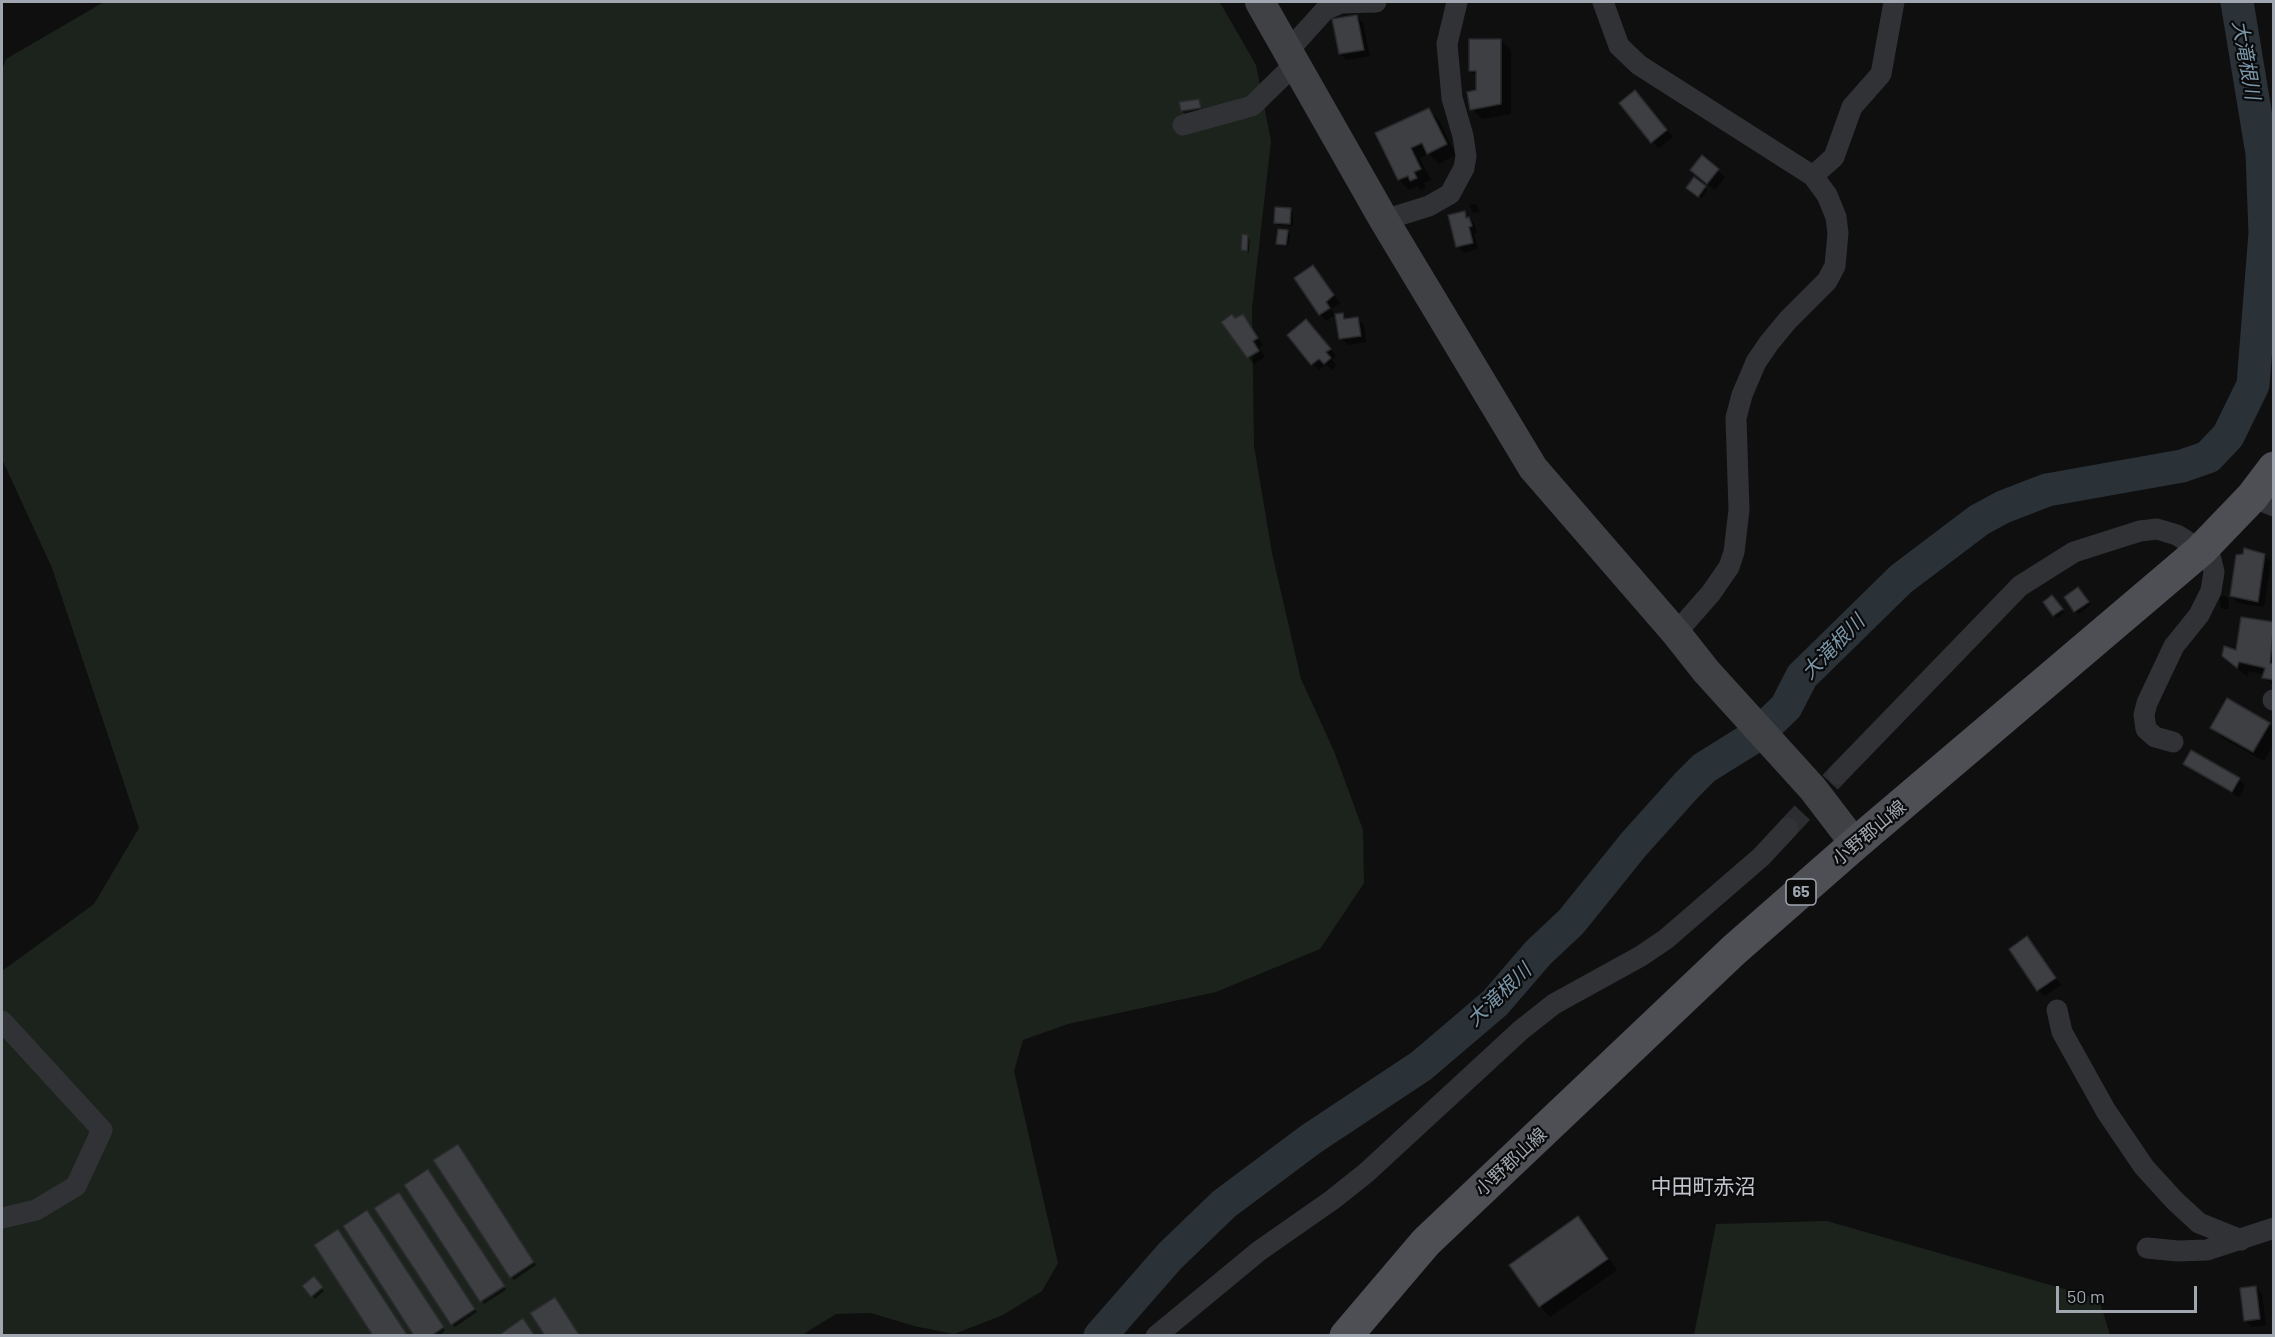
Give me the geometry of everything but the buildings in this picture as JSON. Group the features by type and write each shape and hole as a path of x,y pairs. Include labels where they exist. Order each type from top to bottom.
{"main road":[{"name":"小野郡山線","path":"1346,1335 1426,1242 1734,950 2201,550 2263,502 2274,468"}],"street":[{"path":"1260,2 1384,219 1533,468 1676,633 1706,671 1813,789 1855,844"},
{"path":"1183,125 1252,105 1292,57 1325,9 1341,3 1376,2"},
{"path":"1384,219 1429,206 1450,194 1464,168 1466,156 1452,98 1447,44 1457,2"},
{"path":"1603,2 1619,46 1639,65 1813,176 1827,195 1836,217 1838,245 1835,266 1822,288 1788,320 1769,343 1756,362 1742,395 1736,418 1739,510 1734,552 1729,567 1711,593 1676,633"},
{"path":"1813,176 1834,157 1852,108 1881,74 1894,2"},
{"path":"1838,774 2020,586 2074,552 2140,531 2157,529 2176,535 2201,550 2211,559 2214,572 2211,591 2199,615 2175,646 2154,686 2144,715 2145,729 2155,737 2173,742"},
{"path":"1156,1335 1259,1251 1366,1173 1512,1038 1554,1004 1641,956 1666,939 1761,857 1788,828"},
{"path":"2057,1010 2062,1032 2106,1111 2144,1167 2199,1223 2241,1240"},
{"path":"2,1021 102,1130 76,1186 36,1210 2,1218"},
{"path":"2147,1248 2178,1251 2207,1250 2274,1228"}],"shaded area":[{"path":"104,2 1219,2 1222,6 1256,65 1271,141 1252,308 1254,446 1272,553 1301,679 1334,751 1363,830 1364,883 1320,949 1216,992 1068,1024 1023,1040 1014,1071 1058,1263 1042,1291 1003,1315 954,1334 914,1326 871,1313 836,1314 805,1333 804,1336 2,1336 2,971 94,904 139,828 52,568 2,459 2,70 6,59"},
{"path":"1827,1221 2099,1299 2110,1335 1694,1335 1716,1224"}],"waterway":[{"name":"大滝根川","path":"1100,1336 1170,1256 1224,1204 1311,1139 1421,1066 1495,1003 1538,953 1571,922 1634,844 1687,785 1704,768 1757,735 1786,707 1802,676 1901,579 1979,520 2003,507 2047,490 2182,466 2208,457 2228,436 2253,385 2265,233 2262,153 2237,2"}],"tunnel":[{"path":"1788,828 1838,774"}],"district":[{"name":"中田町赤沼","path":"1703,1187"}]}
